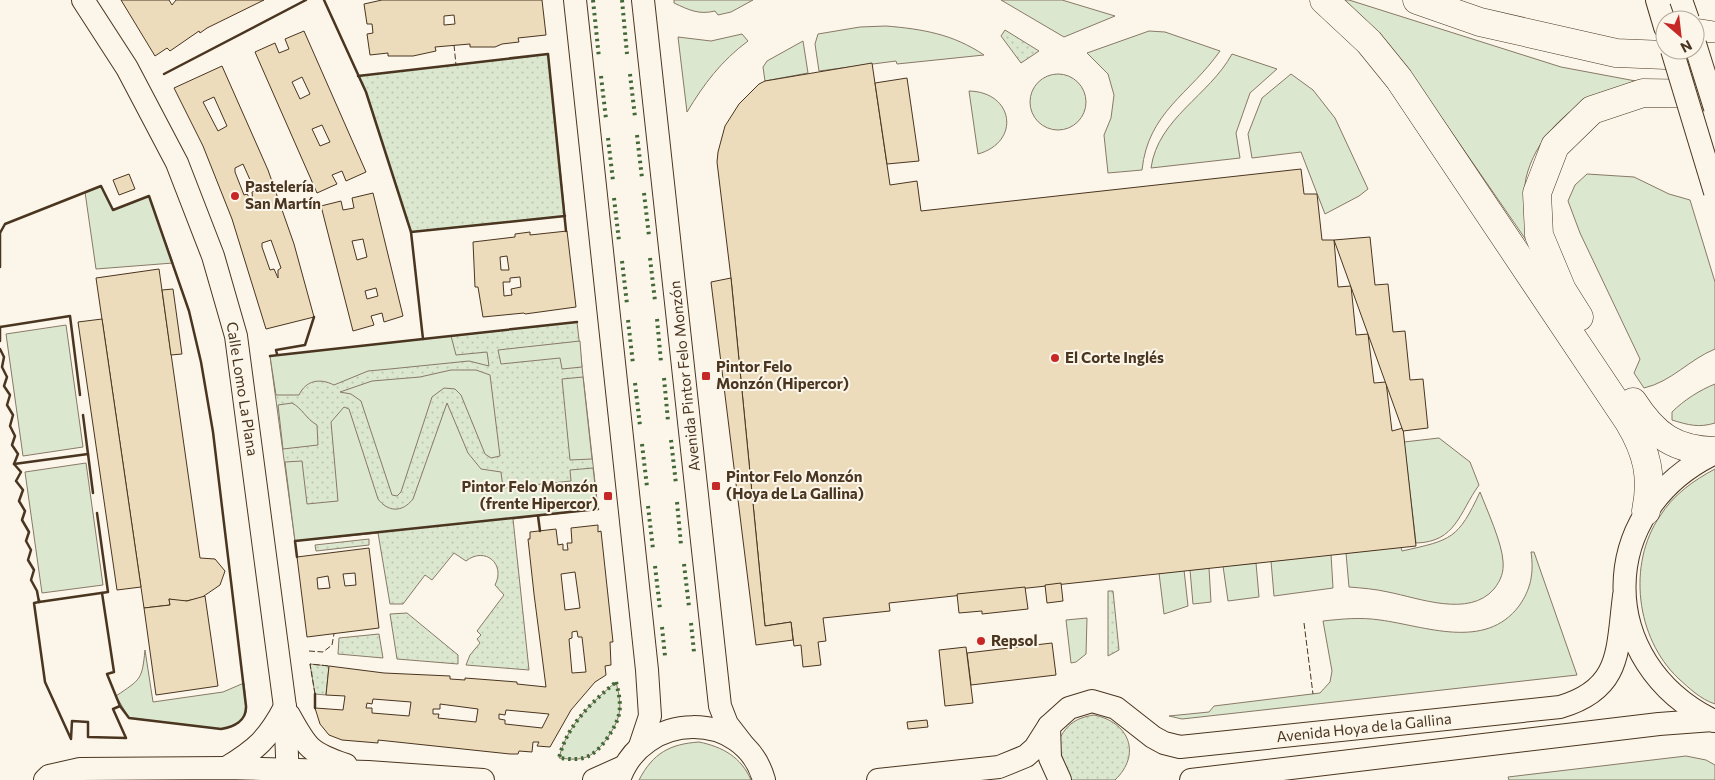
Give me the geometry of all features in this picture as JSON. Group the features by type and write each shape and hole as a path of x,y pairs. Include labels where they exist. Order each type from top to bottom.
{"highway":[{"path":"1324,0 1368,42 1399,79 1633,429 1648,462 1649,495 1646,511"},
{"path":"1417,0 1480,22 1616,53 1715,57"},
{"path":"1670,0 1715,7"},
{"path":"1715,94 1643,93 1592,110 1555,146 1537,193 1539,235 1562,290 1641,414 1668,440 1688,449 1715,452"}],"street":[{"name":"Calle Lomo La Plana","path":"83,0 128,68 177,163 213,256 236,336 285,707 289,775"},
{"path":"575,0 647,670 650,716 640,746 621,774 594,780"},
{"name":"Avenida Pintor Felo Monzón","path":"643,0 720,706 727,724 755,759 763,777"},
{"path":"1675,60 1715,192"},
{"path":"1700,60 1715,108"},
{"name":"Avenida Hoya de la Gallina","path":"878,780 999,767 1026,756 1035,748 1049,726 1070,708 1092,701 1116,708 1153,737 1164,743 1180,747 1560,707 1589,695 1608,676 1615,662 1628,557 1636,530 1646,511 1660,492 1683,471 1715,452"},
{"path":"1624,596 1634,638 1651,669 1682,702 1714,721"},
{"path":"226,768 253,752 272,731 285,707"},
{"path":"285,707 304,744 320,756 360,776"},
{"name":"Avenida Hoya de la Gallina","path":"1191,780 1659,724 1714,721"},
{"path":"640,746 659,733 681,726 704,727 725,734 744,746"},
{"path":"1049,726 1050,758 1060,780"},
{"path":"47,778 80,768 226,768 289,775 483,780"},
{"path":"226,768 262,780"},
{"path":"763,777 784,780"}],"green space":[{"path":"674,0 753,0 731,12 718,15 715,11 699,12 689,10 674,3"},
{"path":"1001,0 1062,0 1115,16 1064,37"},
{"path":"1338,0 1349,0 1561,67 1641,82 1605,91 1587,100 1553,128 1536,151 1530,164 1525,187 1525,205 1533,250 1428,98"},
{"path":"886,26 912,29 949,37 984,55 897,64 896,61 819,71 815,44 818,34 860,27"},
{"path":"1005,30 1039,51 1021,63 1001,36"},
{"path":"1149,31 1165,32 1220,51 1161,118 1152,133 1142,170 1108,173 1104,135 1111,118 1114,95 1108,74 1087,53"},
{"path":"742,34 748,41 729,57 714,74 687,112 678,37 711,41"},
{"path":"803,41 808,73 765,81 763,67 767,61"},
{"path":"548,54 565,216 411,232 366,92 358,76"},
{"path":"1232,54 1277,69 1250,93 1236,133 1240,158 1151,168 1163,135 1211,82"},
{"path":"1058,74 1069,76 1078,82 1084,91 1086,102 1084,113 1078,122 1069,128 1058,130 1047,128 1038,122 1032,113 1030,102 1032,91 1038,82 1047,76"},
{"path":"1291,74 1313,90 1335,118 1368,189 1359,196 1325,214 1301,152 1252,158 1248,134 1262,98"},
{"path":"969,91 984,94 995,100 1003,108 1006,118 1006,129 1001,139 992,148 978,154"},
{"path":"1587,174 1634,177 1669,194 1690,200 1715,282 1715,349 1697,358 1663,381 1644,388 1634,373 1640,359 1580,233 1568,201 1575,185"},
{"path":"101,186 113,210 149,196 173,263 96,269 85,192"},
{"path":"577,322 598,509 513,519 529,670 466,665 470,655 480,643 477,639 481,635 477,631 504,595 495,585 498,577 496,564 486,556 480,555 466,561 454,553 432,580 425,575 403,604 390,604 378,533 295,541 270,356"},
{"path":"66,325 83,447 23,456 6,334"},
{"path":"451,336 456,355 487,352 489,366 469,361 368,371 334,385 319,381 309,383 299,395 276,395 270,356"},
{"path":"580,341 582,367 562,369 560,358 501,364 498,350"},
{"path":"451,370 476,370 490,375 500,456 491,458 485,454 461,395 455,389 444,388 432,397 401,492 397,496 392,495 361,401 351,394 340,392 372,381 420,377"},
{"path":"583,377 592,459 570,460 562,379"},
{"path":"1715,384 1715,423 1694,425 1672,420 1672,412 1682,403 1698,392"},
{"path":"292,403 317,425 318,445 283,449 278,405"},
{"path":"447,403 468,453 481,469 501,472 503,488 571,481 570,470 593,468 598,509 295,541 285,462 302,461 307,504 338,501 331,422 344,407 349,409 378,499 386,506 400,509 409,504 413,499"},
{"path":"1439,438 1470,462 1479,485 1448,532 1429,541 1416,543 1404,442"},
{"path":"86,463 103,585 42,593 25,472"},
{"path":"1715,469 1715,704 1704,699 1691,689 1664,662 1653,643 1645,622 1640,578 1643,556 1650,535 1665,508 1699,478"},
{"path":"1480,492 1497,536 1503,565 1502,576 1499,582 1484,598 1471,603 1443,604 1378,590 1349,587 1346,553 1401,547 1402,551 1443,540 1452,535 1466,520"},
{"path":"369,539 369,545 316,551 315,545"},
{"path":"1531,552 1534,552 1577,675 1182,719 1169,716 1209,712 1214,706 1320,693 1330,682 1332,671 1323,621 1373,619 1454,632 1472,632 1489,628 1505,620 1523,600 1531,580"},
{"path":"1331,554 1333,588 1274,596 1271,561"},
{"path":"1256,563 1259,597 1228,601 1223,566"},
{"path":"1209,568 1211,602 1193,604 1190,570"},
{"path":"1184,570 1188,606 1164,614 1159,573"},
{"path":"1108,591 1113,591 1119,650 1108,656"},
{"path":"407,613 458,655 458,664 397,659 390,614"},
{"path":"1087,618 1086,654 1076,662 1071,663 1066,620"},
{"path":"379,634 383,658 338,654 339,638"},
{"path":"145,650 153,702 223,692 244,683 246,707 242,719 231,727 221,729 129,718 116,696 139,678 143,667"},
{"path":"310,664 329,666 326,695 315,694"},
{"path":"616,682 620,699 618,719 606,740 596,751 586,757 580,759 559,758 574,725 589,707"},
{"path":"1094,715 1116,724 1123,732 1128,740 1128,760 1115,780 1071,780 1057,744 1063,732 1071,724 1081,718"},
{"path":"699,742 730,754 742,765 751,780 639,780 650,763 663,752 679,745"},
{"path":"1686,756 1706,760 1715,765 1715,780 1509,780 1508,777"}],"building":[{"path":"121,0 169,0 172,5 176,0 264,0 200,33 199,31 170,51 167,48 155,56"},
{"path":"382,0 542,0 546,35 518,38 519,42 502,44 495,47 470,47 470,44 435,47 436,51 413,56 388,56 388,53 370,55 367,34 373,33 372,24 367,24 364,4","holes":["454,15 455,24 444,25 444,16"]},
{"path":"304,31 366,172 346,181 342,171 332,175 337,184 317,193 255,52 275,43 279,53 289,49 285,39","holes":["302,77 310,94 300,99 292,82","322,125 330,142 320,146 312,129"]},
{"name":"El Corte Inglés","path":"872,63 890,185 917,181 921,211 1301,169 1304,194 1317,194 1322,240 1334,240 1338,287 1351,286 1356,335 1368,334 1374,383 1386,382 1392,431 1403,428 1416,546 889,603 890,611 823,618 826,641 818,642 821,665 803,667 801,645 794,646 791,622 765,626 731,278 717,162 718,152 725,126 739,104 759,84 765,81"},
{"path":"222,66 268,170 294,244 314,317 266,329 232,219 203,146 174,88","holes":["214,97 227,126 218,131 203,102","243,164 255,191 252,192 253,203 247,194 244,195 235,168","271,240 281,268 278,270 278,278 274,269 270,270 262,243"]},
{"path":"907,78 919,161 887,164 875,83"},
{"path":"129,174 135,189 119,195 113,180"},
{"path":"373,193 403,316 384,322 382,313 371,316 374,325 353,331 321,206 341,201 343,210 354,208 352,198","holes":["363,239 367,257 357,260 352,241","376,288 378,296 367,299 365,291"]},
{"path":"567,231 576,307 525,314 483,317 478,287 475,287 473,242 515,237 515,234 530,232 530,235","holes":["507,256 509,270 501,270 500,257","520,277 521,287 511,289 512,295 504,296 503,282 510,282 510,278"]},
{"path":"1370,237 1375,285 1388,284 1393,332 1405,331 1410,380 1423,379 1428,428 1403,431 1334,240"},
{"path":"159,269 200,558 215,559 225,571 220,585 201,598 181,602 169,599 170,605 144,608 96,278"},
{"path":"731,278 765,626 791,622 793,640 756,645 711,282"},
{"path":"173,289 182,354 171,355 162,290"},
{"path":"102,319 141,587 117,590 78,322"},
{"path":"598,525 598,532 601,531 613,642 610,642 611,665 605,666 606,675 595,682 571,710 550,747 537,746 539,742 533,742 532,752 519,751 518,754 510,754 378,740 378,743 342,740 329,735 320,724 315,708 343,710 345,696 326,695 329,666 384,673 450,676 450,679 465,680 465,678 517,682 517,684 546,687 528,539 530,539 530,532 556,529 558,545 563,544 563,550 568,550 567,543 572,543 571,528","holes":["575,572 580,608 565,610 561,574","577,631 578,637 582,637 586,672 572,673 569,639 572,638 572,632","373,699 411,702 409,716 372,713 372,708 366,708 367,703 372,704","440,704 478,709 476,722 438,718 439,714 433,714 433,709 440,709","506,710 549,714 542,728 505,724 505,720 499,719 499,714 505,715"]},
{"path":"369,548 379,628 307,637 297,557","holes":["355,573 356,585 345,586 343,574","328,576 330,588 318,589 317,578"]},
{"path":"1061,583 1063,601 1047,603 1045,585"},
{"path":"1025,587 1028,609 982,614 982,611 959,613 957,594"},
{"path":"205,596 218,686 156,695 144,608 170,605 169,599 187,601"},
{"path":"1052,643 1056,675 971,685 967,653"},
{"name":"Repsol","path":"966,647 973,703 945,706 939,650"},
{"path":"927,720 928,727 908,729 907,722"}],"hedge":[{"path":"593,0 599,58"},
{"path":"622,0 627,54"},
{"path":"630,74 635,117"},
{"path":"601,76 606,119"},
{"path":"637,135 642,178"},
{"path":"608,138 613,181"},
{"path":"644,193 649,236"},
{"path":"614,198 619,241"},
{"path":"650,258 655,301"},
{"path":"622,261 627,304"},
{"path":"657,319 661,362"},
{"path":"628,320 633,364"},
{"path":"664,378 668,421"},
{"path":"635,383 640,426"},
{"path":"671,440 676,484"},
{"path":"642,444 647,487"},
{"path":"677,502 681,545"},
{"path":"648,506 653,549"},
{"path":"684,564 689,607"},
{"path":"655,566 660,609"},
{"path":"691,623 694,652"},
{"path":"662,627 665,656"},
{"path":"616,682 620,699 618,719 606,740 596,751 586,757 580,759 559,758 574,725 589,707 616,682"}],"fence":[{"path":"454,45 456,65"},
{"path":"1304,623 1313,694"},
{"path":"309,651 323,652 332,645 334,634"},
{"path":"315,694 310,664 329,666"}],"wall":[{"path":"164,74 306,0"},
{"path":"270,356 423,339 411,232 366,92 324,0"},
{"path":"358,76 548,54 566,231"},
{"path":"0,267 0,233 5,224 101,186 113,210 149,196 189,311 201,362 213,432 246,706 242,719 230,727 221,729 129,718 120,706 113,709 126,738 88,737 88,722 72,721 71,739 45,682 34,603 39,602 37,591 31,580 34,570 28,560 31,550 26,541 29,532 22,520 25,511 19,501 23,490 16,481 21,472 14,464 18,454 12,445 15,436 10,426 13,415 7,405 10,395 4,386 7,377 2,367 4,357 0,349"},
{"path":"411,232 565,216"},
{"path":"0,327 70,316 80,395"},
{"path":"277,354 276,350 305,345 314,317"},
{"path":"423,339 577,322"},
{"path":"0,327 0,341"},
{"path":"83,415 93,493"},
{"path":"14,464 88,454"},
{"path":"297,557 295,541 598,509"},
{"path":"39,600 39,602 108,592 97,513"},
{"path":"538,516 540,531"},
{"path":"102,593 114,672 107,674 120,706"},
{"path":"315,694 315,708"}],"place":[{"name":"Pastelería San Martín","path":"235,196"},
{"name":"El Corte Inglés","path":"1055,358"},
{"name":"Pintor Felo Monzón (Hipercor)","path":"706,376"},
{"name":"Pintor Felo Monzón (Hoya de La Gallina)","path":"716,486"},
{"name":"Pintor Felo Monzón (frente Hipercor)","path":"608,496"},
{"name":"Repsol","path":"981,641"}]}
